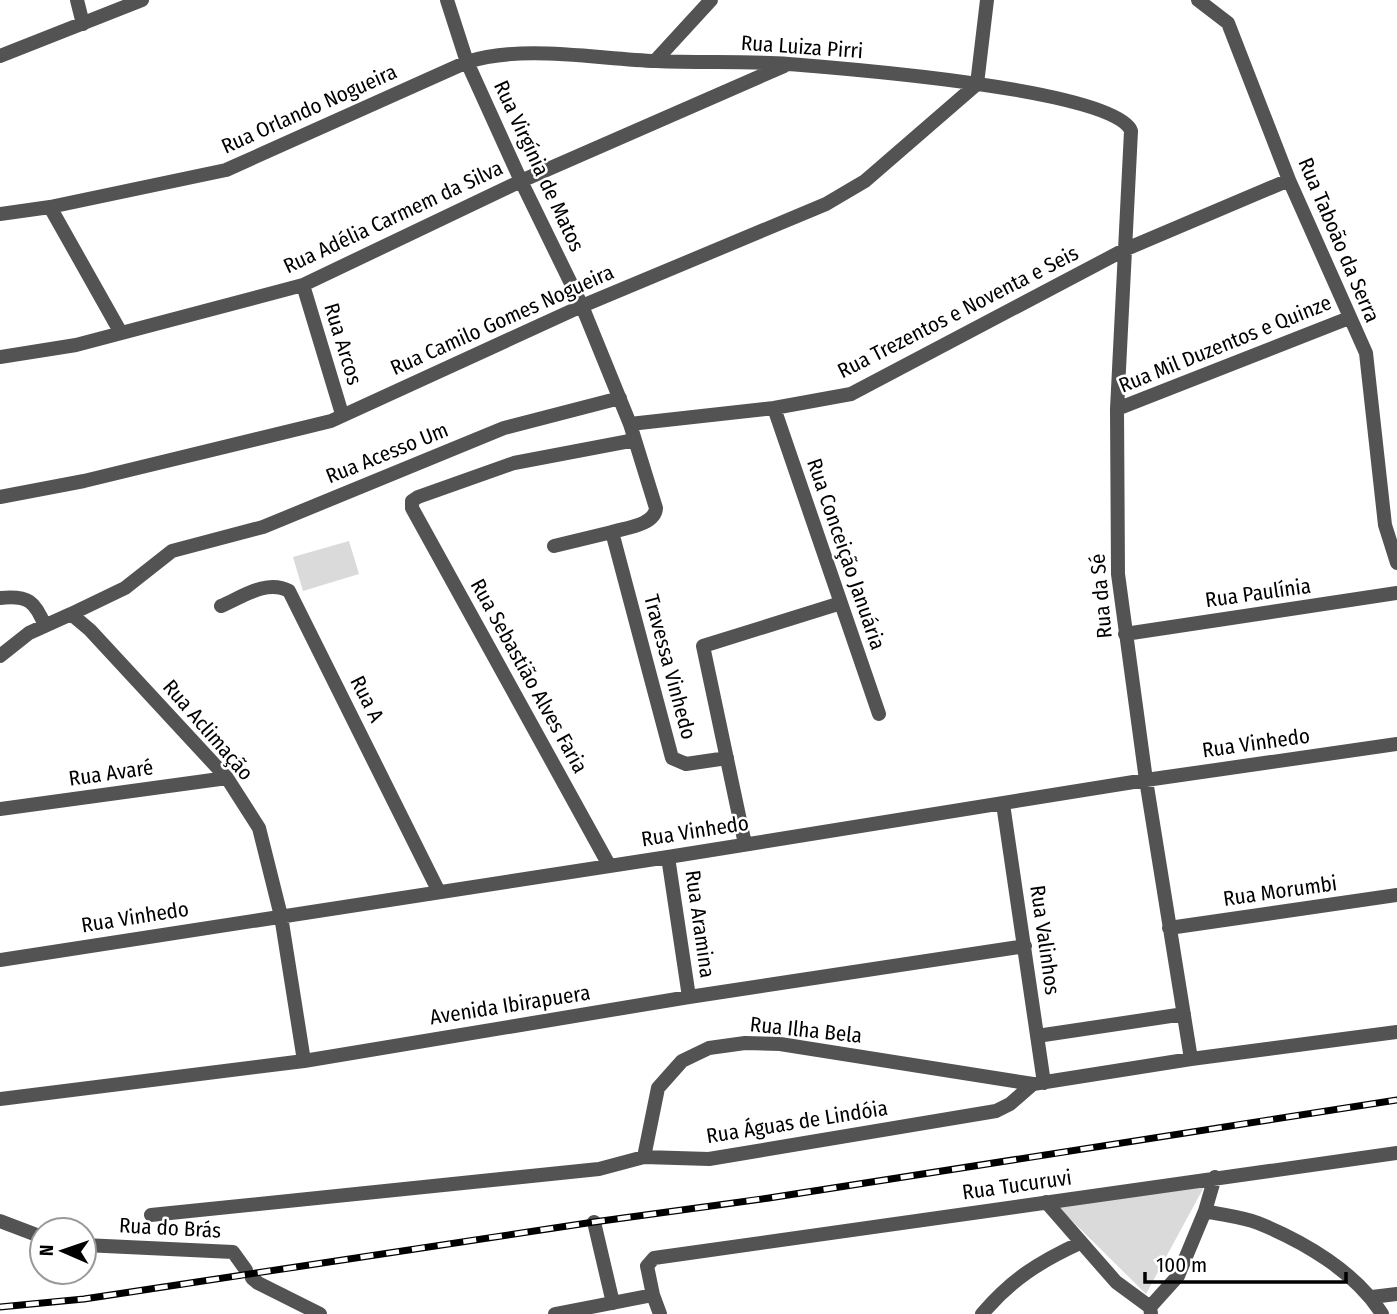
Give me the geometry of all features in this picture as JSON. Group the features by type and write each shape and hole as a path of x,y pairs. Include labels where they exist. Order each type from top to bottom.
{"street":[{"path":"77,0 83,24"},
{"path":"0,56 142,0"},
{"name":"Rua Virgínia de Matos","path":"447,0 467,62 582,306 630,425"},
{"path":"655,61 711,0"},
{"path":"977,84 987,0"},
{"name":"Rua Taboão da Serra","path":"1198,0 1228,23 1289,180 1366,354 1385,525 1397,563"},
{"name":"Rua Luiza Pirri","path":"467,62 513,53 655,61 788,64 1054,95 1086,104 1128,124"},
{"name":"Rua Orlando Nogueira","path":"0,214 50,207 226,170 467,62"},
{"name":"Rua Adélia Carmem da Silva","path":"0,357 76,345 303,285 521,181 788,64"},
{"name":"Rua Camilo Gomes Nogueira","path":"0,497 84,481 331,421 582,306 836,198 865,181 977,84"},
{"name":"Rua da Sé","path":"1128,124 1130,131 1117,409 1118,574 1146,780 1191,1059"},
{"name":"Rua Trezentos e Noventa e Seis","path":"630,425 774,408 851,394 1124,250 1289,180"},
{"path":"50,207 121,333"},
{"name":"Rua Arcos","path":"303,285 342,414"},
{"name":"Rua Mil Duzentos e Quinze","path":"1117,409 1349,318"},
{"name":"Rua Acesso Um","path":"71,614 125,588 172,551 263,527 505,428 620,398"},
{"name":"Rua Conceição Januária","path":"774,408 878,714"},
{"path":"554,546 612,532 650,520 656,514 630,425"},
{"name":"Rua Sebastião Alves Faria","path":"609,865 412,508 412,500 514,463 635,440"},
{"name":"Travessa Vinhedo","path":"612,532 672,758 686,764 727,758"},
{"name":"Rua A","path":"221,606 268,586 280,586 289,591 439,892"},
{"name":"Rua Paulínia","path":"1125,634 1397,593"},
{"path":"0,598 28,600 37,606 45,626"},
{"path":"745,844 703,649 706,644 841,603"},
{"path":"0,656 29,633 71,614"},
{"name":"Rua Aclimação","path":"71,614 90,630 227,778 259,828 281,916 304,1060"},
{"name":"Rua Vinhedo","path":"0,960 1146,780 1397,744"},
{"name":"Rua Avaré","path":"0,809 227,778"},
{"name":"Rua Valinhos","path":"1003,804 1037,1036 1039,1084"},
{"name":"Rua Aramina","path":"668,857 689,997"},
{"name":"Rua Morumbi","path":"1169,928 1397,895"},
{"name":"Avenida Ibirapuera","path":"0,1099 304,1060 689,997 1025,946"},
{"path":"1037,1036 1184,1014"},
{"name":"Rua Águas de Lindóia","path":"151,1215 599,1169 644,1157 709,1159 996,1111 1039,1084 1191,1059 1397,1032"},
{"name":"Rua Ilha Bela","path":"644,1157 659,1088 681,1061 709,1048 745,1043 780,1044 1039,1084"},
{"name":"Rua Tucuruvi","path":"653,1295 647,1266 654,1258 1397,1153"},
{"path":"1046,1202 1116,1282 1151,1310 1178,1276 1205,1211 1215,1177"},
{"path":"1205,1211 1257,1222 1302,1245 1343,1271 1372,1297 1382,1314"},
{"path":"0,1221 28,1232"},
{"path":"594,1222 613,1303"},
{"path":"982,1314 1001,1293 1042,1261 1080,1243"},
{"name":"Rua do Brás","path":"98,1246 233,1252 258,1283 320,1314"},
{"path":"1372,1297 1397,1294"},
{"path":"555,1314 653,1295 660,1314"}],"shaded area":[{"path":"349,541 359,574 303,591 293,557"},
{"path":"1204,1187 1146,1294 1057,1206"}],"railway":[{"path":"0,1307 84,1299 769,1198 1397,1100"}]}
